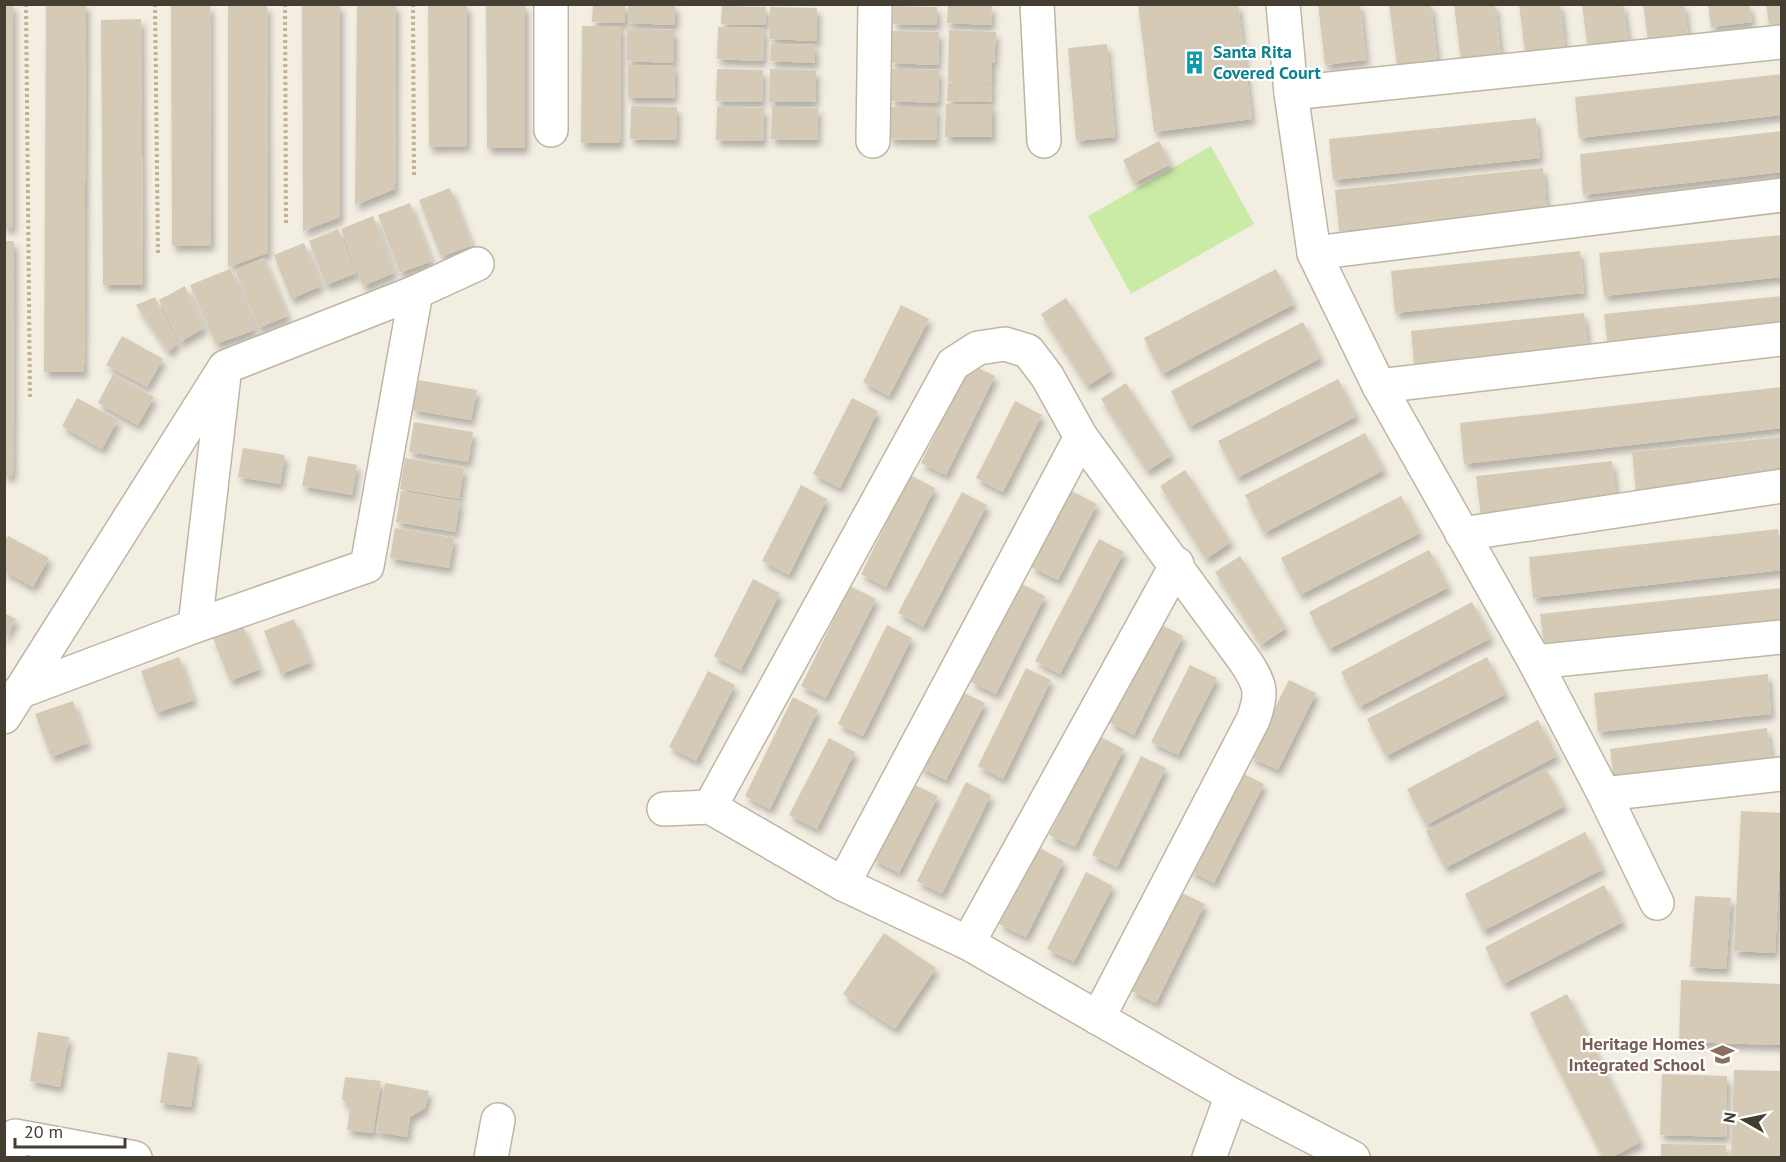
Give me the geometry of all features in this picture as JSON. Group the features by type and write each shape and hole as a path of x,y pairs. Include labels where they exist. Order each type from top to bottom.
{"street":[{"path":"551,4 551,130"},
{"path":"873,141 875,4"},
{"path":"1037,4 1044,141"},
{"path":"1282,4 1291,93 1314,253 1379,386 1535,662 1604,794 1657,903"},
{"path":"1291,93 1782,42"},
{"path":"1314,253 1782,195"},
{"path":"12,704 225,367 416,292 477,264"},
{"path":"12,704 195,626 368,566 416,292"},
{"path":"1379,386 1782,339"},
{"path":"710,807 953,364 978,348 1005,344 1028,351 1047,376 1081,437 1177,564 1258,680 1261,700 1253,720 1098,1018"},
{"path":"195,626 225,367"},
{"path":"843,884 1081,437"},
{"path":"1462,534 1782,486"},
{"path":"968,943 1177,564"},
{"path":"1535,662 1782,637"},
{"path":"1604,794 1782,774"},
{"path":"664,809 710,807 843,884 968,943 1232,1095 1353,1158"},
{"path":"1209,1158 1232,1095"},
{"path":"490,1158 498,1120"},
{"path":"8,1158 15,1136 135,1158"}],"path":[{"path":"26,4 30,399"},
{"path":"155,4 158,255"},
{"path":"285,4 285,225"},
{"path":"413,4 414,176"}],"green space":[{"path":"1211,146 1254,224 1131,294 1088,216"}],"building":[{"path":"4,4 13,4 13,228 4,228"},
{"path":"46,4 86,4 84,372 44,372"},
{"path":"302,4 340,4 340,217 303,231"},
{"path":"357,4 396,4 395,189 355,205"},
{"path":"428,4 467,4 467,146 429,147"},
{"path":"486,4 525,4 525,148 487,148"},
{"path":"593,4 625,4 625,23 592,22"},
{"path":"628,4 675,4 675,25 628,23"},
{"name":"Santa Rita Covered Court","path":"1138,4 1238,4 1252,119 1154,132"},
{"path":"1318,4 1360,4 1366,60 1325,65"},
{"path":"1389,4 1431,4 1437,59 1397,65"},
{"path":"1454,4 1495,4 1501,57 1461,62"},
{"path":"1519,4 1560,4 1565,47 1525,52"},
{"path":"1582,4 1623,4 1628,39 1587,44"},
{"path":"1643,4 1684,4 1688,36 1648,41"},
{"path":"1708,4 1749,4 1752,22 1711,27"},
{"path":"1766,4 1782,4 1782,24 1769,25"},
{"path":"171,5 210,5 211,245 172,246"},
{"path":"228,5 267,5 268,253 228,267"},
{"path":"948,5 992,6 991,25 947,23"},
{"path":"722,6 766,7 765,25 721,24"},
{"path":"893,6 937,7 937,25 893,24"},
{"path":"770,7 817,8 817,41 770,39"},
{"path":"141,19 143,285 103,285 101,20"},
{"path":"582,26 621,26 620,143 581,143"},
{"path":"718,27 764,28 763,61 717,59"},
{"path":"627,29 674,30 674,63 627,61"},
{"path":"949,30 996,32 994,63 984,63 992,64 992,83 948,82"},
{"path":"892,31 939,32 938,65 891,63"},
{"path":"771,44 815,45 815,63 770,61"},
{"path":"1107,44 1115,137 1076,141 1068,48"},
{"path":"628,65 675,66 674,98 628,98"},
{"path":"717,69 763,70 762,102 716,101"},
{"path":"770,69 816,70 815,102 769,102"},
{"path":"892,69 939,70 938,103 891,101"},
{"path":"1782,74 1782,115 1579,138 1575,97"},
{"path":"948,83 992,84 991,102 947,101"},
{"path":"946,104 992,105 992,137 945,137"},
{"path":"631,106 677,107 676,140 630,139"},
{"path":"717,107 764,108 763,141 716,140"},
{"path":"772,107 818,108 817,140 771,139"},
{"path":"891,107 937,107 936,140 889,139"},
{"path":"1536,118 1540,158 1333,180 1329,139"},
{"path":"1782,131 1782,172 1583,195 1580,154"},
{"path":"1159,141 1171,164 1134,183 1123,160"},
{"path":"1543,168 1547,209 1339,231 1335,190"},
{"path":"450,188 472,245 441,257 419,200"},
{"path":"410,203 432,261 400,273 378,215"},
{"path":"373,216 394,273 363,286 341,229"},
{"path":"338,229 356,273 326,285 309,241"},
{"path":"1782,235 1782,277 1604,296 1599,253"},
{"path":"4,241 14,241 13,476 4,476"},
{"path":"304,243 321,286 291,299 274,255"},
{"path":"1580,251 1584,293 1395,313 1391,271"},
{"path":"264,258 288,316 258,328 235,270"},
{"path":"230,269 255,330 216,344 190,285"},
{"path":"1276,269 1294,304 1162,374 1144,338"},
{"path":"185,286 204,328 180,342 159,300"},
{"path":"1782,296 1782,339 1609,357 1604,314"},
{"path":"155,297 177,344 168,352 136,305"},
{"path":"1066,298 1112,370 1087,386 1041,314"},
{"path":"901,305 929,319 889,396 863,382"},
{"path":"1584,313 1589,355 1415,374 1411,331"},
{"path":"1303,322 1321,358 1189,427 1171,391"},
{"path":"122,336 163,359 147,387 106,365"},
{"path":"970,364 995,376 946,475 921,463"},
{"path":"113,374 154,397 138,425 98,403"},
{"path":"1338,379 1357,416 1237,478 1218,441"},
{"path":"418,380 477,390 471,420 412,410"},
{"path":"1126,383 1172,455 1147,471 1101,399"},
{"path":"1782,387 1782,428 1464,464 1460,423"},
{"path":"77,398 118,420 102,449 62,426"},
{"path":"852,398 878,411 840,488 813,474"},
{"path":"1015,401 1042,415 1003,492 976,478"},
{"path":"414,422 473,432 468,462 409,452"},
{"path":"1365,433 1384,470 1264,533 1245,495"},
{"path":"1782,437 1782,478 1636,493 1632,452"},
{"path":"243,448 285,455 280,484 238,477"},
{"path":"308,456 357,465 352,495 302,486"},
{"path":"405,458 464,468 459,499 400,489"},
{"path":"1612,461 1617,502 1481,517 1476,476"},
{"path":"1185,470 1231,542 1206,559 1160,486"},
{"path":"910,475 935,488 886,587 861,574"},
{"path":"801,485 827,499 789,575 762,561"},
{"path":"1070,490 1097,504 1058,580 1031,567"},
{"path":"401,491 460,501 455,532 396,522"},
{"path":"962,492 987,505 923,627 898,613"},
{"path":"1401,496 1420,533 1300,595 1281,558"},
{"path":"395,528 454,538 449,568 390,558"},
{"path":"1778,529 1782,570 1533,598 1529,557"},
{"path":"8,536 49,558 33,587 4,571 4,542"},
{"path":"1099,539 1124,552 1060,674 1035,661"},
{"path":"1429,550 1449,587 1329,649 1309,612"},
{"path":"1240,556 1286,628 1261,645 1215,572"},
{"path":"753,579 780,593 741,670 714,656"},
{"path":"1020,583 1045,596 996,694 971,682"},
{"path":"850,586 876,599 826,698 801,686"},
{"path":"1782,588 1782,629 1545,655 1540,614"},
{"path":"1472,602 1491,638 1359,707 1341,672"},
{"path":"4,613 16,619 4,640"},
{"path":"294,619 311,662 281,674 264,631"},
{"path":"1158,623 1183,636 1134,735 1109,722"},
{"path":"887,625 912,638 863,736 838,724"},
{"path":"243,626 260,669 230,681 213,638"},
{"path":"179,657 194,700 156,713 141,671"},
{"path":"1487,657 1506,694 1386,756 1367,719"},
{"path":"1190,665 1217,678 1178,755 1151,742"},
{"path":"1026,668 1051,680 1003,779 978,766"},
{"path":"708,671 735,685 696,761 669,747"},
{"path":"1768,674 1771,714 1598,732 1594,693"},
{"path":"1289,680 1316,693 1278,770 1250,757"},
{"path":"958,690 985,703 946,780 919,767"},
{"path":"793,697 818,710 770,809 745,796"},
{"path":"73,701 88,743 51,757 35,714"},
{"path":"1538,720 1557,756 1426,825 1407,789"},
{"path":"1767,728 1773,767 1615,789 1610,749"},
{"path":"1099,736 1124,749 1075,847 1049,835"},
{"path":"829,738 855,752 817,829 789,815"},
{"path":"1141,756 1166,768 1117,867 1092,855"},
{"path":"1546,769 1565,806 1445,868 1426,831"},
{"path":"1238,771 1264,784 1214,883 1189,870"},
{"path":"966,782 991,795 942,894 917,881"},
{"path":"911,783 938,796 899,873 872,859"},
{"path":"1741,811 1782,813 1775,953 1734,951"},
{"path":"1585,832 1603,869 1483,931 1465,894"},
{"path":"1038,847 1064,861 1026,937 999,924"},
{"path":"1086,872 1113,886 1074,962 1047,949"},
{"path":"1604,885 1623,922 1503,984 1485,947"},
{"path":"1180,892 1205,904 1156,1003 1131,991"},
{"path":"1695,896 1731,898 1726,969 1690,967"},
{"path":"884,933 936,968 895,1029 843,994"},
{"path":"1681,980 1782,984 1782,1045 1679,1042"},
{"path":"1567,994 1641,1142 1610,1158 1603,1158 1530,1013"},
{"path":"38,1032 69,1037 60,1087 30,1081"},
{"path":"168,1052 198,1057 191,1107 160,1103"},
{"path":"1734,1070 1782,1071 1782,1158 1731,1158"},
{"path":"1662,1074 1727,1076 1726,1137 1660,1135"},
{"path":"345,1077 381,1081 373,1133 347,1130 350,1108 342,1099"},
{"path":"385,1083 429,1091 425,1108 410,1117 407,1137 376,1132"},
{"path":"1661,1144 1726,1145 1725,1158 1661,1158"}],"place":[{"name":"Santa Rita Covered Court","path":"1195,62"},
{"name":"Heritage Homes Integrated School","path":"1723,1054"}]}
